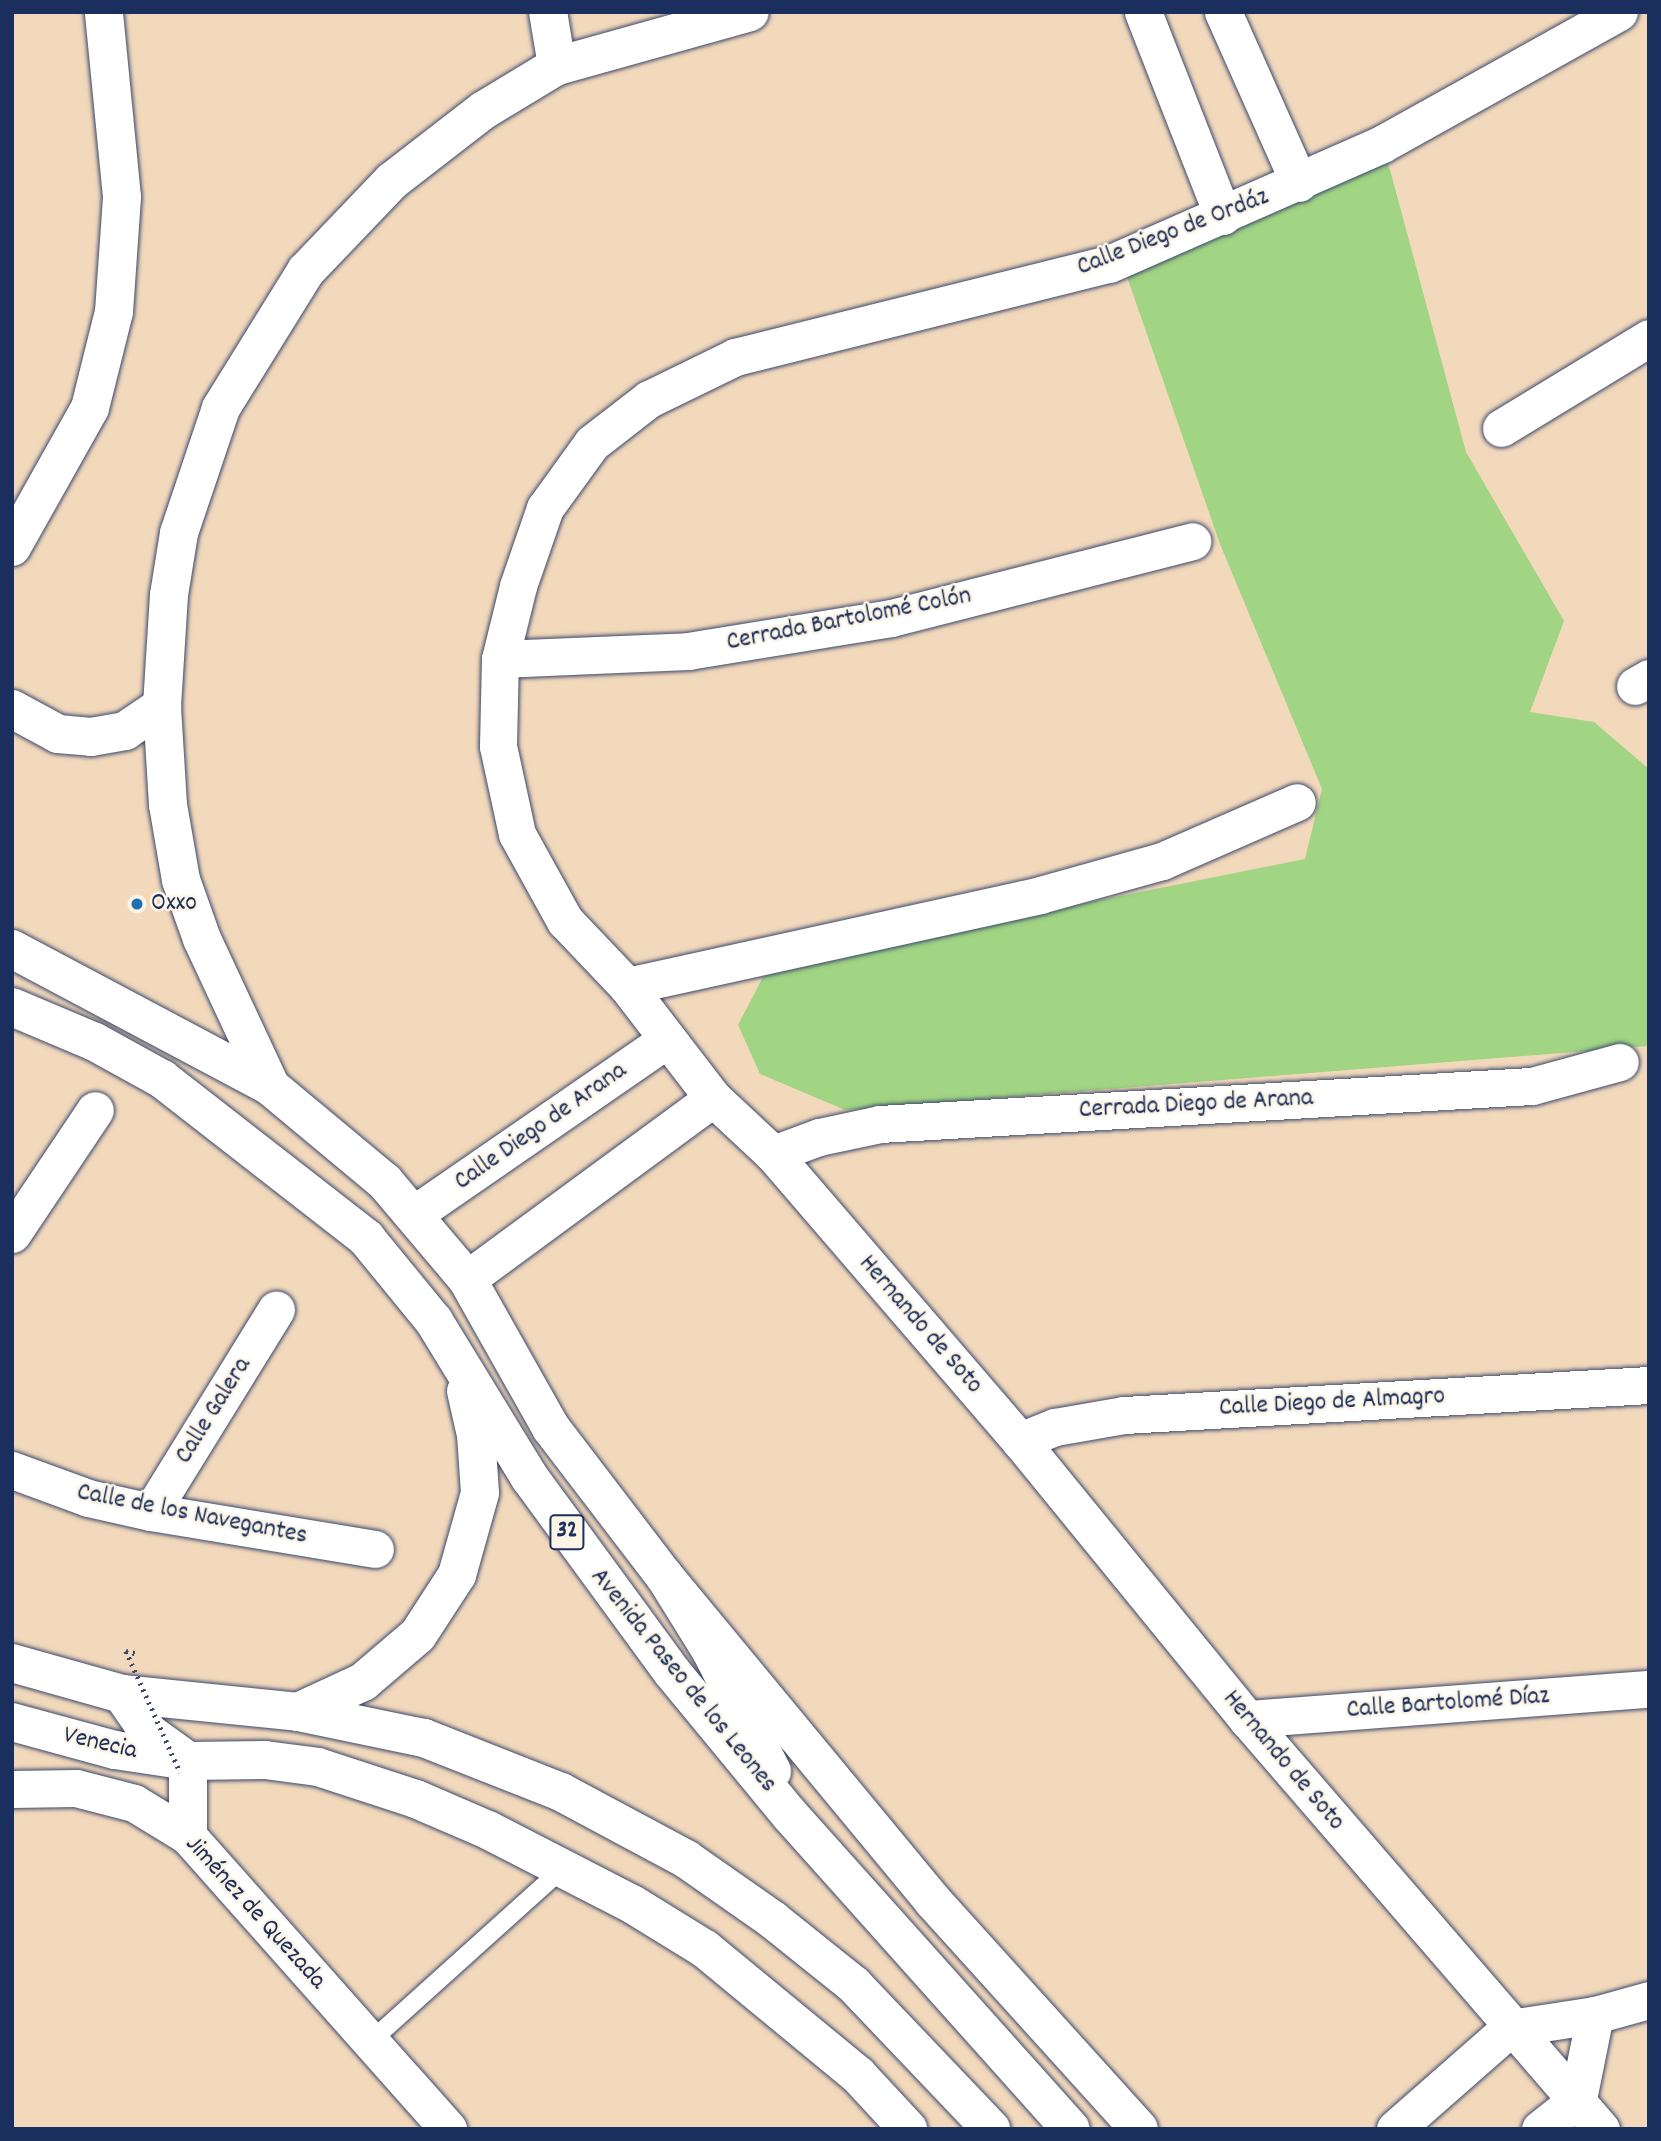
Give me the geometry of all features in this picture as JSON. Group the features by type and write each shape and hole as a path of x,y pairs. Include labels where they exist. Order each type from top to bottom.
{"street":[{"path":"14,538 90,408 114,312 122,197 104,12"},
{"path":"548,12 557,66"},
{"path":"271,1087 202,939 181,880 168,805 162,706 169,595 179,533 197,472 228,396 306,271 392,181 484,110 557,66 750,12"},
{"path":"1143,12 1223,216"},
{"path":"1223,12 1299,183"},
{"name":"Calle Diego de Ordáz","path":"592,443 649,399 735,357 1109,264 1299,183 1382,144 1619,12"},
{"path":"1501,428 1649,338"},
{"name":"Hernando de Soto","path":"592,443 545,508 518,586 500,659 498,746 517,834 565,921 627,986 713,1098 773,1154 1020,1441 1247,1718 1510,2028 1577,2099 1601,2129"},
{"name":"Cerrada Bartolomé Colón","path":"500,659 688,650 891,618 1192,541"},
{"path":"12,709 58,734 91,737 125,731 162,706"},
{"path":"627,986 1052,892 1162,861 1297,802"},
{"path":"12,949 271,1087 385,1182 467,1279 551,1428 665,1577 933,1901 1139,2129"},
{"name":"Avenida Paseo de los Leones","path":"12,1007 95,1042 162,1079 221,1122 366,1238 406,1282 588,1563 790,1815 1071,2129"},
{"name":"Calle Diego de Arana","path":"414,1214 667,1039"},
{"name":"Cerrada Diego de Arana","path":"773,1154 819,1137 880,1124 1532,1086 1620,1062"},
{"path":"467,1279 713,1098"},
{"path":"12,1234 95,1110"},
{"name":"Calle Galera","path":"151,1512 276,1310"},
{"path":"298,1712 363,1682 418,1636 457,1575 480,1493 476,1435 460,1366"},
{"name":"Calle Diego de Almagro","path":"1020,1441 1065,1425 1124,1415 1649,1385"},
{"name":"Calle de los Navegantes","path":"12,1470 88,1498 151,1512 375,1549"},
{"path":"665,1577 738,1700 790,1815"},
{"path":"12,1663 122,1694 298,1712 424,1738 561,1792 687,1859 773,1920 854,1985 991,2129"},
{"name":"Calle Bartolomé Díaz","path":"1247,1718 1649,1689"},
{"path":"122,1694 149,1732 184,1766 188,1836"},
{"name":"Venecia","path":"12,1722 184,1766 265,1760 318,1767 416,1799 563,1868 705,1949 858,2075 908,2129"},
{"name":"Jiménez de Quezada","path":"12,1789 76,1788 134,1803 188,1836 448,2129"},
{"path":"1395,2129 1510,2028 1595,2015 1649,2000"},
{"path":"1540,2129 1577,2099 1595,2015"}],"lane":[{"path":"370,2041 563,1868"}],"path":[{"path":"126,1651 184,1766"}],"green space":[{"path":"1386,155 1466,452 1564,621 1530,712 1594,722 1649,769 1649,1046 845,1110 760,1074 738,1025 763,977 811,958 1305,859 1322,789 1220,544 1125,271"}],"place":[{"name":"Oxxo","path":"137,904"}]}
